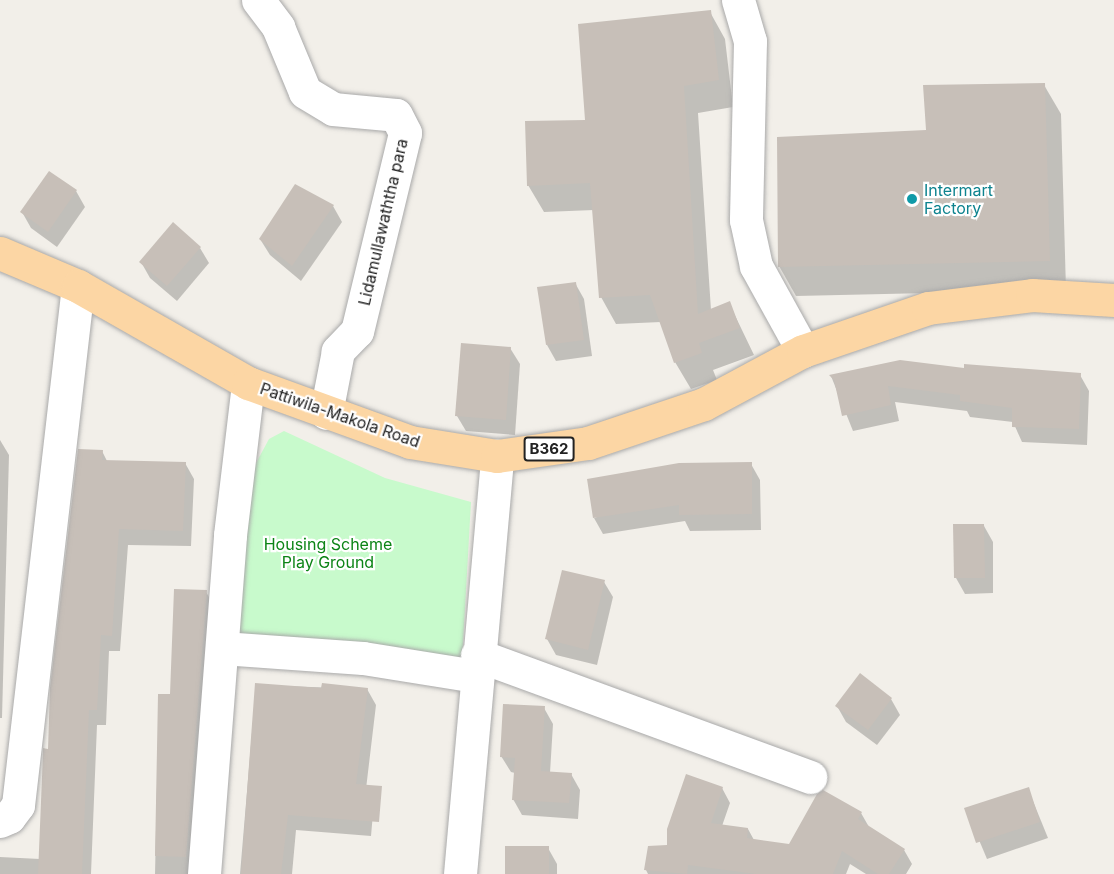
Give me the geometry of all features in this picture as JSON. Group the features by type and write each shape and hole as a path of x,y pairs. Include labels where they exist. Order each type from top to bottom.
{"main road":[{"name":"Pattiwila-Makola Road","path":"0,253 78,286 248,383 410,442 497,456 588,443 705,404 803,351 928,308 1032,295 1114,300"}],"street":[{"name":"Lidamullawaththa para","path":"258,0 278,27 305,92 333,110 396,115 405,134 357,331 338,351 326,413"},
{"path":"738,0 750,41 746,220 756,266 803,351"},
{"path":"0,821 9,817 18,805 78,286"},
{"path":"204,874 230,535 248,383"},
{"path":"460,874 497,456"},
{"path":"222,648 477,665 810,777"}],"green space":[{"name":"Housing Scheme Play Ground","path":"284,431 385,478 471,502 462,662 236,634 249,476 269,439"}],"building":[{"path":"711,10 719,80 684,86 698,314 730,301 740,328 699,343 702,353 674,363 650,295 599,298 590,183 527,186 525,121 585,120 578,24"},
{"name":"Intermart Factory","path":"1045,83 1050,261 778,267 777,137 926,130 923,85"},
{"path":"49,171 77,190 48,232 20,212"},
{"path":"295,184 334,205 292,266 259,239"},
{"path":"173,222 201,247 167,286 139,262"},
{"path":"576,282 584,340 546,345 537,287"},
{"path":"461,343 511,347 506,420 455,416"},
{"path":"900,360 964,368 964,364 1081,373 1079,429 1012,427 1012,408 960,401 960,395 888,386 891,405 842,416 834,380 829,375"},
{"path":"78,449 103,450 102,460 186,462 183,531 119,529 112,636 101,635 97,710 89,710 82,874 38,874 43,748 48,749 50,688"},
{"path":"752,462 752,514 679,515 679,505 593,518 587,479 679,463"},
{"path":"953,524 984,524 985,578 954,578"},
{"path":"562,570 605,580 588,650 545,639"},
{"path":"174,589 207,590 186,857 155,856 158,694 170,694"},
{"path":"860,673 892,698 868,730 835,706"},
{"path":"255,683 321,688 322,683 368,688 356,784 382,786 379,822 288,815 281,874 241,874"},
{"path":"503,704 545,706 541,771 572,773 569,803 512,800 515,758 500,757"},
{"path":"686,774 723,787 711,823 748,828 747,838 789,844 817,794 823,790 862,812 858,819 905,849 889,874 878,874 842,851 833,874 756,874 688,865 687,874 644,870 648,846 667,845 667,829"},
{"path":"1029,787 1040,822 976,843 964,808"},
{"path":"505,846 549,846 549,874 505,874"}],"place":[{"name":"Intermart Factory","path":"912,199"}]}
